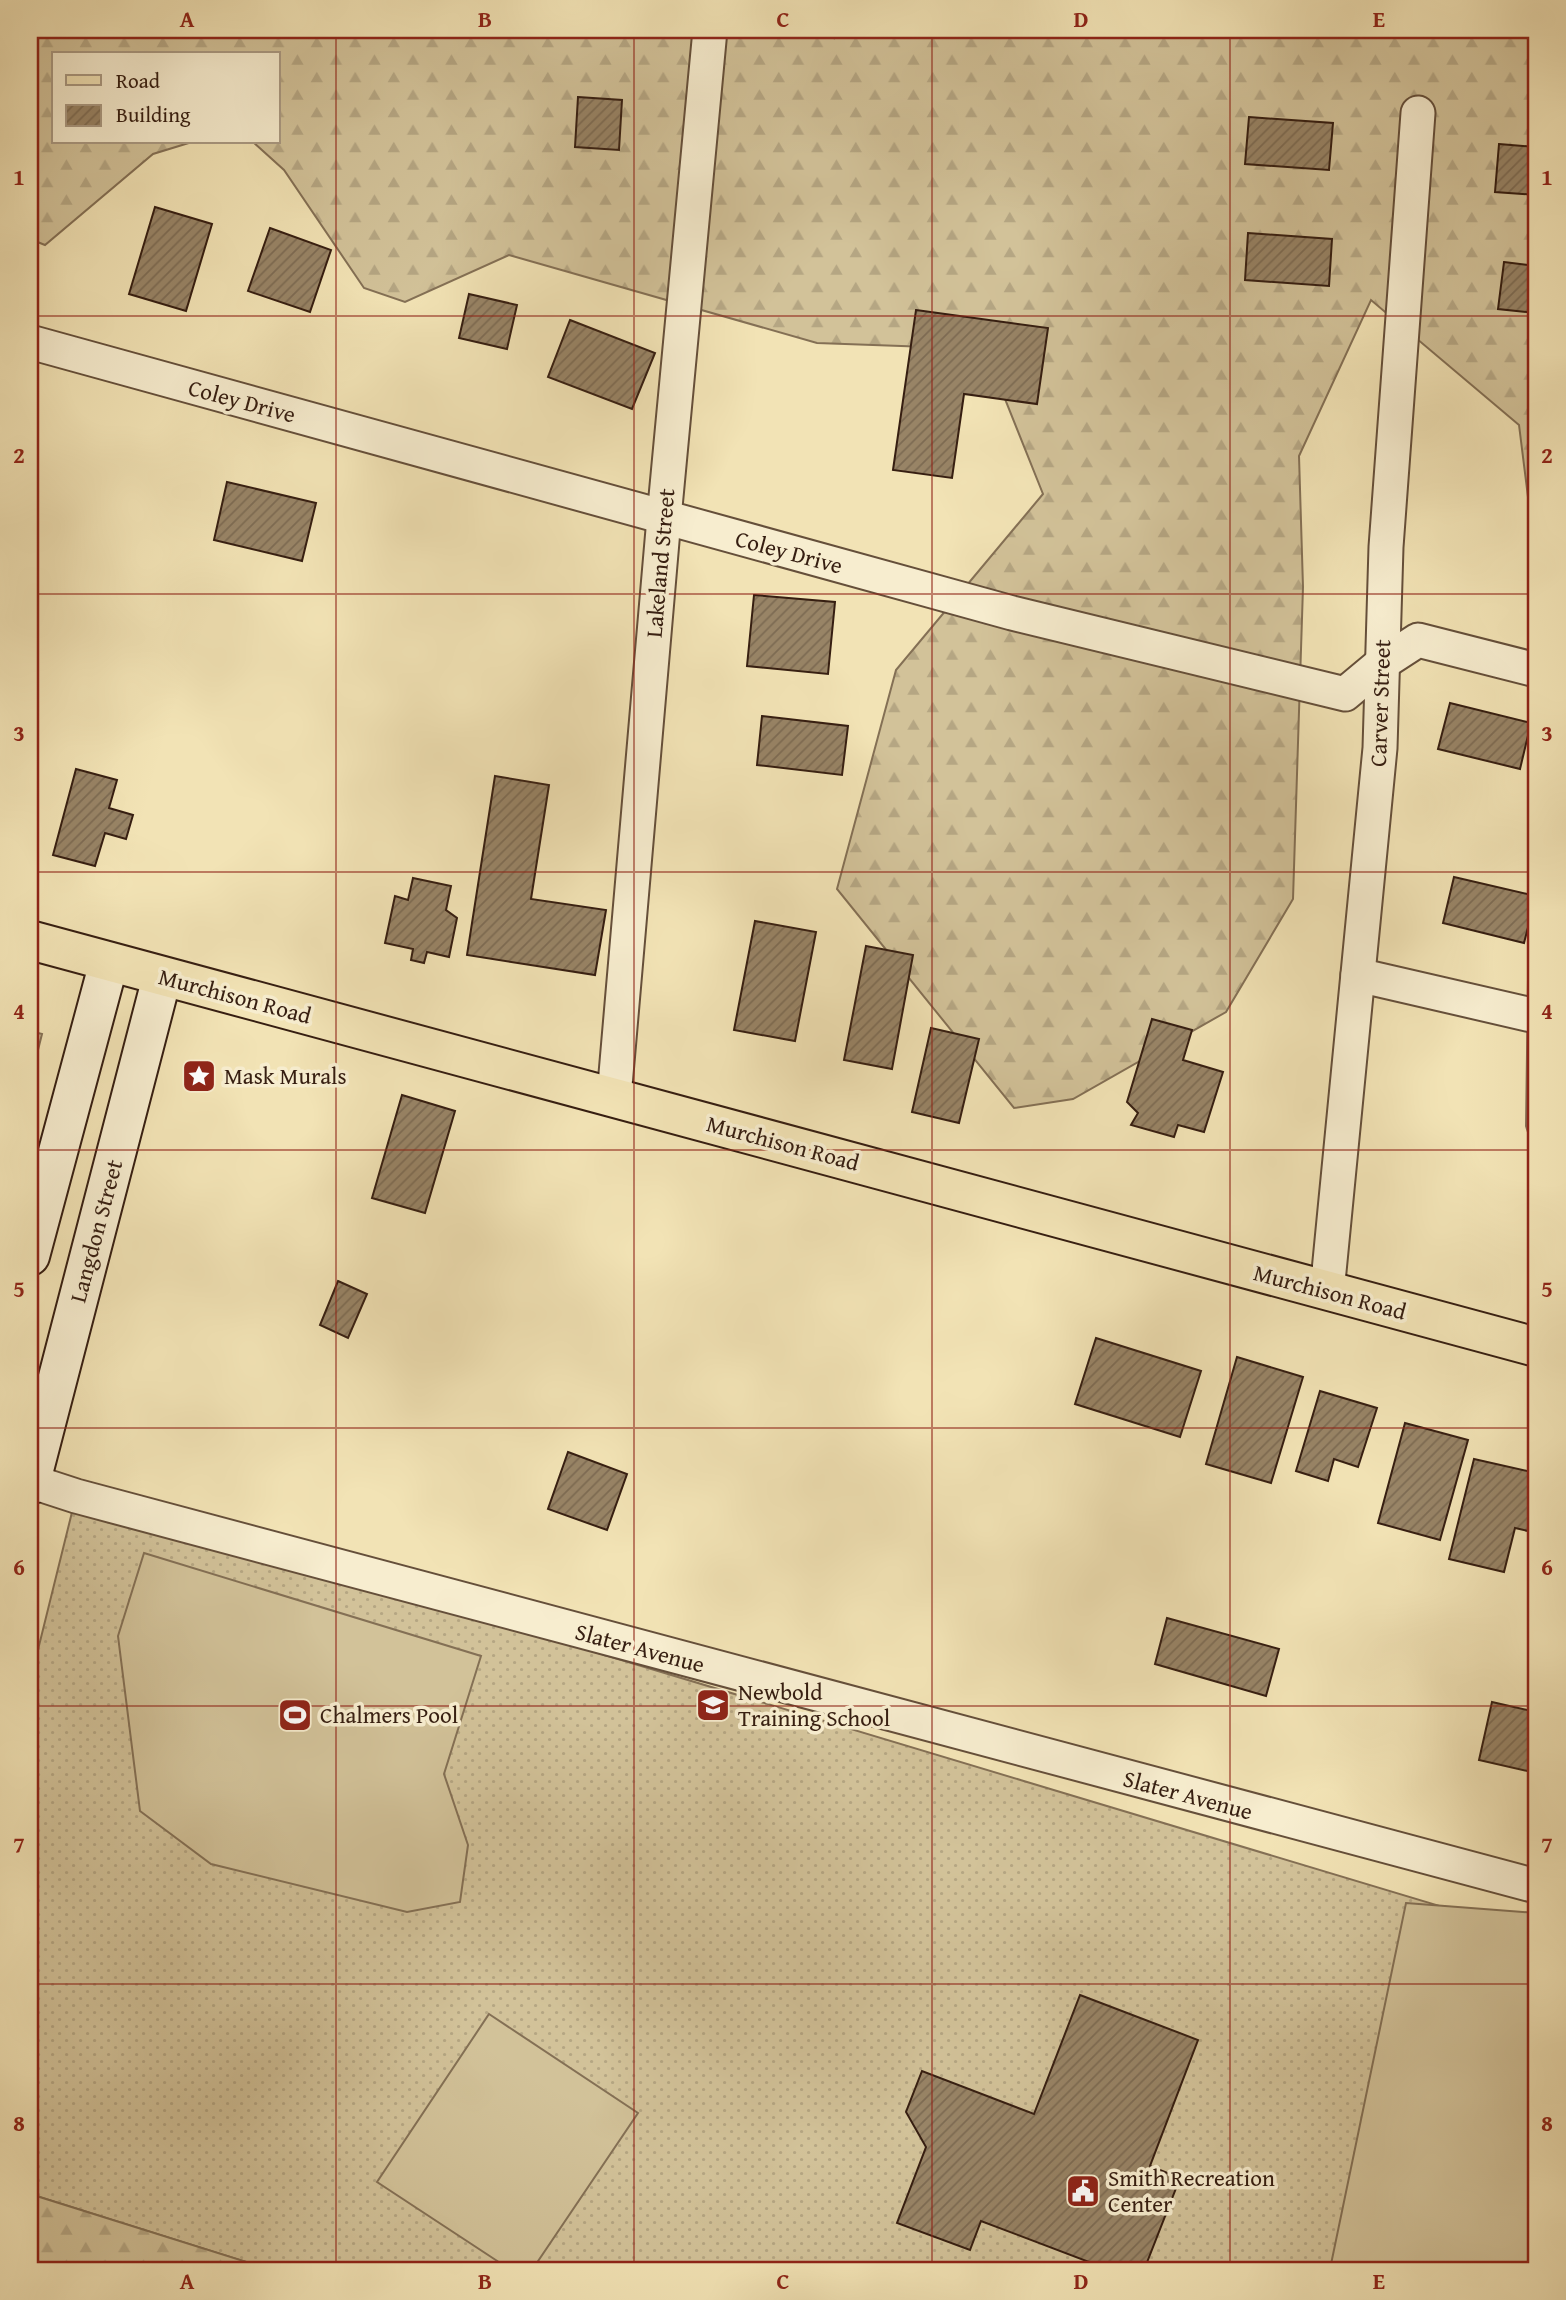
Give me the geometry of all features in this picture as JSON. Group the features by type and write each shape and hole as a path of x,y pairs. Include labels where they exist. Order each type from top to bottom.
{"main road":[{"name":"Murchison Road","path":"30,940 1536,1347"}],"street":[{"name":"Lakeland Street","path":"614,1097 709,30"},
{"name":"Carver Street","path":"1327,1292 1380,748 1386,547 1418,113"},
{"name":"Coley Drive","path":"30,342 1012,613 1345,694 1381,664 1418,640 1536,670"},
{"path":"30,1256 109,962"},
{"path":"1358,975 1536,1016"},
{"name":"Langdon Street","path":"30,1483 162,977"},
{"name":"Slater Avenue","path":"30,1483 1536,1886"}],"green space":[{"path":"30,30 1536,30 1536,1157 1526,1126 1534,545 1519,425 1371,300 1299,456 1303,587 1293,899 1226,1012 1073,1099 1014,1108 837,889 896,670 1043,494 985,349 817,343 509,255 405,302 364,288 284,170 255,144 280,144 280,52 52,52 52,144 186,144 153,154 45,245 30,239"},
{"path":"30,1031 42,1034 30,1082"},
{"path":"76,1496 1536,1935 1536,2270 272,2270 30,2194 30,1682"},
{"name":"Chalmers Pool","path":"144,1553 481,1656 444,1774 468,1845 460,1902 407,1912 211,1864 140,1811 118,1636"},
{"path":"1406,1903 1536,1913 1536,2270 1330,2269"},
{"path":"489,2014 638,2113 532,2270 511,2270 377,2182"},
{"path":"30,2194 272,2270 30,2270"}],"building":[{"path":"789,30 836,30 834,38"},
{"path":"578,97 622,100 619,150 575,147"},
{"path":"1249,117 1333,123 1329,170 1245,164"},
{"path":"1499,144 1536,147 1536,195 1495,192"},
{"path":"155,207 212,224 186,311 129,294"},
{"path":"270,228 331,250 310,312 248,291"},
{"path":"1248,233 1332,239 1329,286 1245,280"},
{"path":"1504,262 1536,266 1536,313 1498,309"},
{"path":"469,294 517,305 507,349 459,338"},
{"path":"916,310 1048,328 1037,404 964,394 952,478 893,470"},
{"path":"570,320 655,353 632,409 548,377"},
{"path":"227,482 316,503 302,561 214,540"},
{"path":"754,595 835,602 828,674 747,666"},
{"path":"30,688 37,690 30,715"},
{"path":"1450,703 1531,723 1520,769 1438,749"},
{"path":"762,716 848,726 842,775 757,765"},
{"path":"76,769 117,780 109,808 133,815 126,839 105,833 95,866 53,855"},
{"path":"495,776 549,785 531,899 606,910 595,975 467,955"},
{"path":"1454,877 1536,896 1524,943 1443,923"},
{"path":"413,878 451,886 446,910 457,918 449,957 427,952 424,963 411,960 413,949 385,943 395,896 408,900"},
{"path":"755,921 816,932 795,1041 734,1030"},
{"path":"866,946 913,955 892,1069 844,1060"},
{"path":"1152,1019 1192,1030 1183,1060 1223,1072 1204,1132 1178,1125 1174,1137 1131,1125 1138,1113 1127,1102"},
{"path":"931,1028 979,1039 959,1123 912,1112"},
{"path":"402,1095 455,1111 425,1213 372,1198"},
{"path":"338,1281 367,1294 348,1338 320,1325"},
{"path":"1096,1338 1201,1371 1180,1437 1075,1404"},
{"path":"1237,1357 1303,1377 1271,1483 1206,1464"},
{"path":"1320,1391 1377,1408 1358,1467 1334,1459 1328,1481 1296,1471"},
{"path":"1405,1423 1468,1440 1440,1540 1378,1523"},
{"path":"568,1452 627,1474 607,1530 548,1509"},
{"path":"1474,1459 1536,1473 1536,1513 1532,1532 1515,1528 1504,1572 1449,1559"},
{"path":"1167,1618 1279,1649 1266,1696 1155,1664"},
{"path":"1492,1702 1536,1712 1536,1773 1479,1760"},
{"path":"1080,1995 1198,2040 1150,2166 1180,2178 1144,2270 1110,2270 981,2221 970,2250 897,2223 926,2147 906,2112 922,2071 1034,2114"}],"place":[{"name":"Mask Murals","path":"199,1076"},
{"name":"Newbold Training School","path":"713,1705"},
{"name":"Chalmers Pool","path":"295,1715"},
{"name":"Smith Recreation Center","path":"1083,2191"}]}
